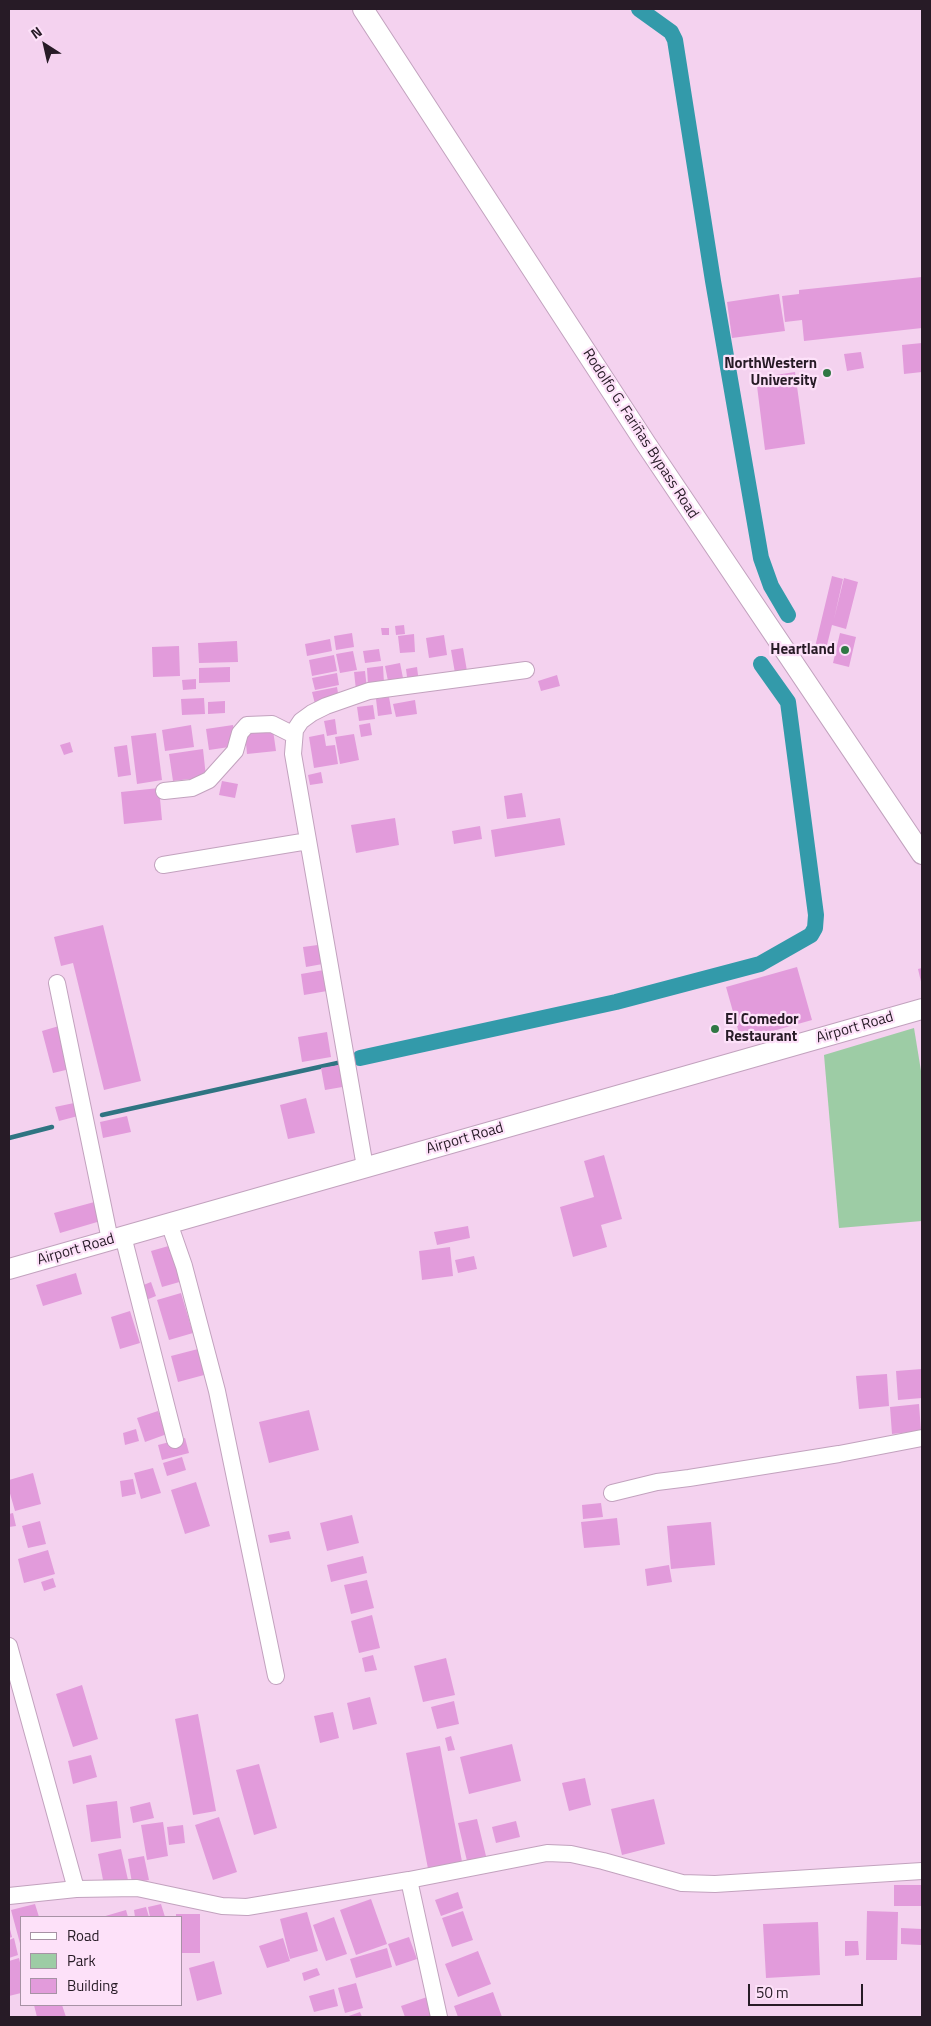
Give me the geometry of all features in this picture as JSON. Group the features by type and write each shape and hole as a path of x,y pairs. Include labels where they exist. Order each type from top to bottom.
{"main road":[{"name":"Rodolfo G. Fariñas Bypass Road","path":"363,9 646,444 922,854"},
{"name":"Airport Road","path":"9,1269 922,1009"}],"street":[{"path":"365,1167 293,754 294,735 301,721 312,713 333,703 368,691 526,670"},
{"path":"164,791 192,788 209,780 235,751 240,733 247,725 272,724 294,735"},
{"path":"162,865 308,841"},
{"path":"57,983 116,1238 175,1440"},
{"path":"169,1223 184,1266 217,1391 276,1676"},
{"path":"612,1493 657,1482 839,1454 922,1438"},
{"path":"9,1646 76,1889"},
{"path":"9,1896 76,1889 137,1888 222,1906 247,1907 409,1880 547,1853 571,1854 603,1860 682,1883 715,1884 922,1871"},
{"path":"409,1880 439,2017"}],"green space":[{"path":"914,1028 922,1077 922,1221 839,1228 824,1055"}],"building":[{"path":"922,277 922,328 804,341 802,320 785,322 782,296 799,294 799,290"},
{"path":"779,294 785,331 732,338 727,302"},
{"path":"922,343 922,372 904,374 902,345"},
{"path":"861,352 864,368 847,371 844,354"},
{"path":"795,372 805,444 765,450 756,378"},
{"path":"832,576 843,579 834,619 844,578 858,582 846,629 832,625 826,649 815,647"},
{"path":"404,625 405,634 396,635 395,626"},
{"path":"381,628 389,628 389,635 382,635"},
{"path":"352,633 354,647 336,650 334,636"},
{"name":"Heartland","path":"840,633 856,637 849,667 833,663"},
{"path":"414,634 415,652 400,653 398,636"},
{"path":"444,635 447,655 429,658 426,638"},
{"path":"330,639 332,651 307,656 305,644"},
{"path":"237,641 238,662 199,663 198,643"},
{"path":"179,646 180,676 153,677 152,647"},
{"path":"463,648 467,671 455,673 451,650"},
{"path":"379,649 381,661 365,663 363,651"},
{"path":"353,651 357,670 340,673 336,654"},
{"path":"334,655 337,671 312,676 309,660"},
{"path":"400,663 404,683 389,686 385,666"},
{"path":"383,666 384,683 368,685 367,668"},
{"path":"230,667 230,682 199,683 199,668"},
{"path":"417,667 419,683 408,685 406,669"},
{"path":"365,671 367,689 356,690 354,672"},
{"path":"337,673 339,685 315,690 312,678"},
{"path":"557,675 560,686 541,691 538,681"},
{"path":"196,679 196,689 183,690 182,680"},
{"path":"337,687 339,699 315,704 312,692"},
{"path":"389,697 392,714 378,716 376,699"},
{"path":"204,698 205,714 182,715 181,699"},
{"path":"415,700 417,714 396,717 393,704"},
{"path":"225,701 225,713 208,714 208,702"},
{"path":"373,705 375,719 359,721 357,707"},
{"path":"335,719 337,734 327,736 324,721"},
{"path":"370,723 372,735 361,737 359,725"},
{"path":"191,725 194,747 165,751 162,730"},
{"path":"233,725 236,746 209,750 206,729"},
{"path":"273,730 276,751 247,754 245,733"},
{"path":"156,733 162,780 137,784 131,736"},
{"path":"324,734 326,746 335,745 338,764 314,768 309,737"},
{"path":"354,734 359,760 340,764 335,737"},
{"path":"70,742 73,752 64,755 60,745"},
{"path":"127,745 131,775 118,777 114,747"},
{"path":"203,749 206,777 173,781 169,754"},
{"path":"321,772 323,783 310,785 308,775"},
{"path":"222,781 238,784 235,798 219,795"},
{"path":"159,788 162,820 124,824 121,792"},
{"path":"522,793 526,817 507,819 504,796"},
{"path":"395,818 399,845 356,853 351,825"},
{"path":"560,818 565,845 495,857 491,830"},
{"path":"480,826 482,839 454,844 452,831"},
{"path":"103,925 141,1081 104,1090 73,963 61,966 54,937"},
{"path":"325,944 328,963 306,967 303,947"},
{"path":"797,967 812,1020 741,1040 726,987"},
{"path":"922,968 922,986 918,969"},
{"path":"324,970 327,991 304,995 301,974"},
{"path":"59,1026 70,1069 53,1073 42,1031"},
{"path":"327,1032 331,1057 302,1062 298,1037"},
{"path":"345,1064 348,1086 325,1090 321,1068"},
{"path":"306,1098 315,1133 288,1139 280,1105"},
{"path":"74,1103 78,1116 59,1121 55,1107"},
{"path":"127,1116 131,1132 103,1138 100,1122"},
{"path":"604,1155 622,1219 601,1225 607,1247 573,1257 560,1207 594,1197 584,1161"},
{"path":"98,1201 104,1220 60,1233 54,1213"},
{"path":"468,1226 470,1238 437,1245 434,1232"},
{"path":"172,1245 183,1281 162,1287 151,1251"},
{"path":"450,1247 453,1276 422,1280 419,1251"},
{"path":"474,1256 477,1269 458,1273 455,1260"},
{"path":"76,1273 82,1294 43,1306 36,1285"},
{"path":"151,1282 156,1296 146,1300 141,1286"},
{"path":"181,1293 193,1333 169,1340 157,1300"},
{"path":"130,1311 140,1343 120,1349 111,1317"},
{"path":"198,1349 204,1375 178,1382 171,1356"},
{"path":"922,1369 922,1398 898,1400 896,1371"},
{"path":"887,1374 889,1406 859,1409 856,1376"},
{"path":"919,1404 921,1431 892,1434 890,1407"},
{"path":"309,1410 319,1450 269,1463 259,1422"},
{"path":"158,1411 167,1434 145,1442 137,1418"},
{"path":"136,1429 139,1441 125,1445 123,1433"},
{"path":"185,1438 189,1453 162,1460 158,1445"},
{"path":"182,1457 186,1470 167,1476 163,1463"},
{"path":"153,1468 161,1493 141,1499 134,1473"},
{"path":"33,1473 41,1504 15,1511 9,1490 9,1480"},
{"path":"133,1479 136,1494 122,1497 120,1481"},
{"path":"196,1482 210,1526 185,1534 171,1490"},
{"path":"601,1503 603,1517 583,1519 582,1505"},
{"path":"13,1513 16,1526 9,1527 9,1514"},
{"path":"352,1515 359,1543 327,1551 320,1523"},
{"path":"617,1518 620,1545 584,1548 581,1522"},
{"path":"40,1521 46,1544 28,1548 22,1526"},
{"path":"711,1522 715,1565 671,1569 667,1526"},
{"path":"289,1531 291,1539 270,1543 268,1535"},
{"path":"48,1550 55,1574 24,1583 18,1559"},
{"path":"363,1556 367,1573 331,1582 327,1565"},
{"path":"669,1565 672,1582 647,1586 645,1569"},
{"path":"53,1578 56,1587 44,1591 41,1582"},
{"path":"367,1580 374,1608 351,1614 344,1585"},
{"path":"372,1615 380,1648 359,1653 351,1621"},
{"path":"373,1655 377,1670 365,1672 362,1658"},
{"path":"446,1658 455,1695 423,1702 414,1666"},
{"path":"82,1685 98,1739 73,1747 56,1694"},
{"path":"370,1697 377,1724 353,1730 347,1703"},
{"path":"454,1701 459,1724 437,1729 431,1707"},
{"path":"333,1712 339,1738 320,1743 314,1716"},
{"path":"198,1714 216,1811 193,1815 175,1719"},
{"path":"451,1736 455,1750 448,1751 445,1738"},
{"path":"512,1744 521,1781 469,1794 460,1757"},
{"path":"440,1746 463,1867 429,1874 406,1753"},
{"path":"91,1755 97,1777 73,1784 68,1761"},
{"path":"259,1764 277,1828 254,1835 236,1770"},
{"path":"585,1778 591,1805 569,1811 562,1783"},
{"path":"654,1799 665,1844 622,1855 611,1809"},
{"path":"117,1801 121,1838 91,1842 86,1805"},
{"path":"150,1802 154,1818 133,1823 130,1807"},
{"path":"219,1817 237,1872 213,1880 195,1825"},
{"path":"477,1819 486,1856 467,1861 458,1823"},
{"path":"516,1821 520,1837 496,1843 492,1827"},
{"path":"163,1822 168,1856 147,1860 141,1825"},
{"path":"183,1825 185,1843 169,1845 167,1827"},
{"path":"121,1849 128,1880 104,1885 98,1854"},
{"path":"144,1856 149,1880 132,1883 128,1859"},
{"path":"894,1885 922,1885 922,1906 894,1906"},
{"path":"458,1892 463,1908 441,1916 435,1900"},
{"path":"371,1899 387,1944 356,1955 340,1910"},
{"path":"35,1904 39,1916 20,1916 20,1943 11,1910"},
{"path":"161,1904 165,1916 150,1916 148,1907"},
{"path":"146,1907 149,1916 135,1916 134,1910"},
{"path":"126,1910 128,1916 105,1916"},
{"path":"463,1911 473,1940 452,1947 442,1918"},
{"path":"867,1911 898,1912 897,1960 866,1960"},
{"path":"307,1912 318,1951 290,1959 280,1919"},
{"path":"176,1914 200,1914 200,1953 182,1953 182,1916 176,1916"},
{"path":"334,1917 347,1954 326,1961 313,1925"},
{"path":"818,1922 820,1975 766,1978 763,1924"},
{"path":"9,1925 12,1937 9,1938"},
{"path":"901,1928 922,1929 921,1945 901,1944"},
{"path":"409,1937 417,1959 396,1966 388,1944"},
{"path":"14,1938 18,1955 9,1958 9,1940"},
{"path":"283,1938 290,1961 267,1968 259,1946"},
{"path":"845,1941 858,1941 859,1955 845,1956"},
{"path":"387,1948 392,1967 356,1978 350,1959"},
{"path":"478,1951 491,1984 458,1997 445,1964"},
{"path":"19,1958 20,1993 9,1996 9,1961"},
{"path":"214,1961 222,1994 197,2001 189,1968"},
{"path":"317,1968 320,1975 304,1981 302,1973"},
{"path":"356,1983 363,2008 345,2013 338,1988"},
{"path":"334,1989 338,2006 314,2012 309,1996"},
{"path":"493,1992 502,2017 458,2017 454,2006"},
{"path":"427,1997 434,2017 405,2017 401,2006"},
{"path":"34,2006 62,2006 66,2017 37,2017"},
{"path":"360,2012 362,2017 346,2017"}],"waterway":[{"path":"639,9 671,32 675,40 713,281 761,558 771,586 788,615"},
{"path":"360,1058 616,1002 760,964 811,935 815,928 816,915 788,702 761,664"},
{"path":"102,1115 342,1062"},
{"path":"9,1138 52,1127"}],"place":[{"name":"NorthWestern University","path":"827,373"},
{"name":"Heartland","path":"845,650"},
{"name":"El Comedor Restaurant","path":"715,1029"}]}
